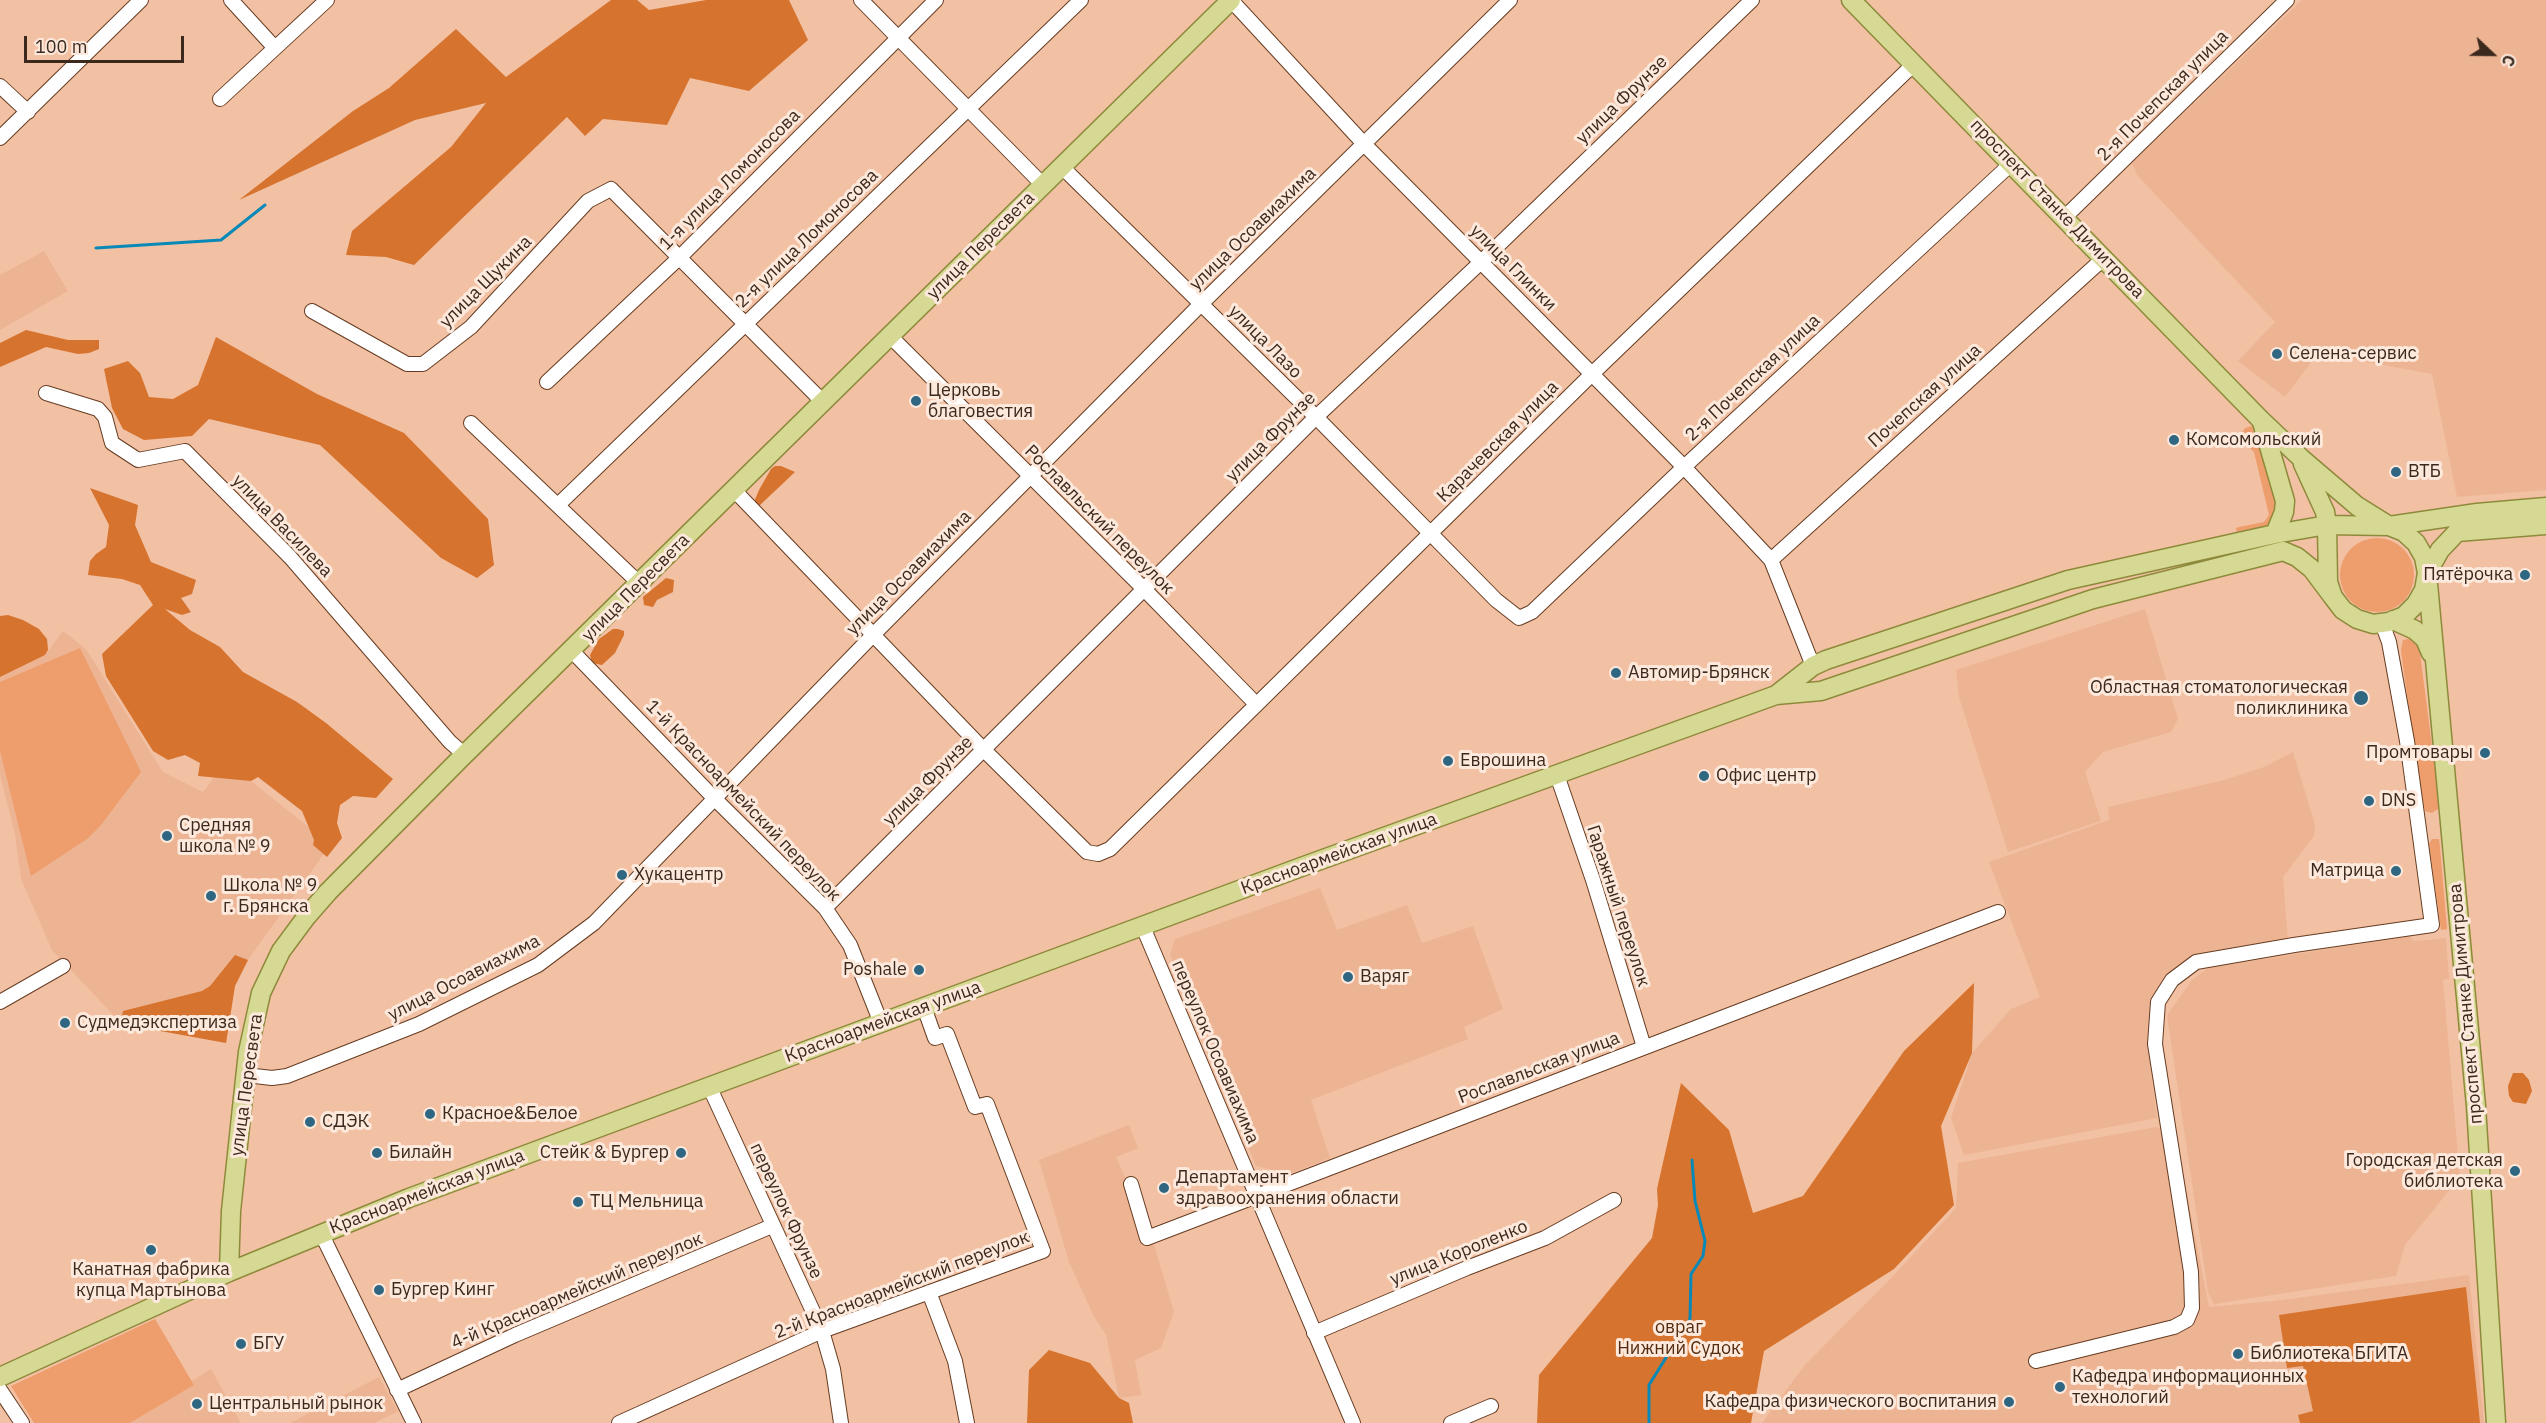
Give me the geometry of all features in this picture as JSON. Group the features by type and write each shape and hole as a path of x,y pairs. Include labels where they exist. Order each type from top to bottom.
{"main road":[{"name":"улица Пересвета","path":"229,1272 231,1211 246,1075 261,993 281,951 328,892 1231,0"},
{"name":"проспект Станке Димитрова","path":"1851,0 2301,459"},
{"name":"проспект Станке Димитрова","path":"2261,420 2285,501 2284,512 2275,534"},
{"path":"2301,459 2381,525"},
{"path":"2301,459 2325,512 2328,582 2333,597"},
{"path":"2328,565 2334,550 2344,538 2357,529 2477,513 2546,507"},
{"path":"1776,695 1813,666 2068,580 2275,534 2327,525 2381,525 2404,532 2416,543 2424,557 2427,573"},
{"path":"1776,695 1821,691 2093,599 2283,551 2297,557 2312,569 2343,610 2357,620 2373,624 2388,622 2404,616 2416,604 2424,590 2427,573 2440,550 2457,532 2546,525"},
{"name":"проспект Станке Димитрова","path":"2427,573 2433,658 2476,1106 2496,1423"},
{"path":"2388,622 2415,630 2425,639 2433,658"},
{"name":"Красноармейская улица","path":"0,1377 229,1272 321,1233 708,1086 1776,695"}],"street":[{"path":"0,138 141,0"},
{"path":"231,0 275,48"},
{"path":"220,99 327,0"},
{"path":"861,0 967,111 1043,185"},
{"name":"1-я улица Ломоносова","path":"547,382 680,257 936,0"},
{"name":"2-я улица Ломоносова","path":"558,505 1081,0"},
{"name":"улица Глинки","path":"1231,0 1365,145 1684,466 1771,560"},
{"name":"улица Осоавиахима","path":"246,1075 272,1078 287,1076 419,1024 538,965 594,923 874,634 1201,304 1510,0"},
{"name":"улица Фрунзе","path":"825,908 985,751 1316,417 1481,262 1752,0"},
{"name":"2-я Почепская улица","path":"2065,217 2287,0"},
{"name":"Карачевская улица","path":"985,751 1087,852 1098,854 1110,849 1593,373 1914,64"},
{"path":"0,86 28,112"},
{"name":"2-я Почепская улица","path":"1519,618 1532,612 1684,466 2012,163"},
{"name":"улица Лазо","path":"1062,167 1316,417 1496,600 1519,618"},
{"name":"улица Щукина","path":"312,310 407,364 423,364 471,327 588,201 611,189 680,257"},
{"path":"680,257 823,402"},
{"name":"Почепская улица","path":"1771,560 2104,258"},
{"name":"Рославльский переулок","path":"891,336 1256,704"},
{"name":"улица Василева","path":"46,393 98,409 105,417 112,443 138,460 185,451 290,557 450,742 465,756"},
{"path":"471,423 640,584"},
{"path":"734,490 985,751"},
{"path":"1771,560 1813,666"},
{"name":"проспект Станке Димитрова","path":"2036,1361 2156,1333 2181,1325 2190,1313 2194,1299 2191,1272 2155,1044 2158,1002 2172,980 2196,962 2432,925 2407,741 2389,642 2388,622"},
{"name":"1-й Красноармейский переулок","path":"572,651 715,799 825,908 850,945 881,1023"},
{"name":"Гаражный переулок","path":"1557,775 1593,880 1644,1047"},
{"name":"Рославльская улица","path":"1131,1184 1147,1238 1998,912"},
{"name":"переулок Осоавиахима","path":"1143,927 1353,1423"},
{"path":"0,1002 63,966"},
{"name":"2-й Красноармейский переулок","path":"618,1423 822,1331 1044,1251 987,1104 975,1107 947,1034 935,1038 924,1007"},
{"name":"переулок Фрунзе","path":"708,1086 822,1331 833,1369 842,1423"},
{"name":"улица Короленко","path":"1314,1333 1467,1268 1545,1238 1614,1200"},
{"name":"4-й Красноармейский переулок","path":"397,1390 515,1335 772,1226"},
{"path":"321,1233 414,1423"},
{"path":"929,1292 955,1361 966,1423"},
{"path":"0,1390 22,1423"},
{"path":"1451,1423 1491,1406"}],"shaded area":[{"path":"2302,0 2546,0 2546,490 2457,497 2432,374 2318,353 2285,397 2238,361 2275,322 2137,175 2132,163"},
{"path":"44,251 68,291 0,330 0,275"},
{"path":"2252,426 2258,433 2277,502 2275,525 2237,534 2236,528 2264,522 2269,515 2254,452 2240,436 2245,428"},
{"path":"2377,538 2391,541 2403,549 2411,561 2414,575 2411,589 2403,601 2391,609 2377,612 2363,609 2351,601 2343,589 2340,575 2343,561 2351,549 2363,541"},
{"path":"2145,609 2178,719 2171,732 2103,752 2085,772 2101,821 2008,852 1959,697 1956,670"},
{"name":"Средняя школа № 9","path":"63,631 86,649 163,772 203,792 215,776 251,781 321,837 328,848 248,960 235,986 226,1043 144,1028 140,1025 119,1021 52,950 21,879 15,834 0,775 0,677 45,655"},
{"path":"2403,640 2416,640 2420,653 2439,801 2438,809 2432,813 2425,811 2423,802 2407,695 2401,650"},
{"path":"80,648 141,772 101,825 87,839 31,876 0,751 0,682"},
{"path":"2293,752 2315,825 2314,836 2283,877 2288,941 2186,964 2162,983 2149,1014 2150,1065 2157,1118 1964,1155 1951,1118 1972,1053 2011,1009 2040,997 1989,862 2109,820 2108,807 2224,780 2264,767"},
{"path":"2432,839 2439,839 2440,847 2447,929 2441,930 2429,844"},
{"path":"1320,888 1337,930 1407,905 1422,943 1473,926 1503,1009 1464,1027 1468,1039 1311,1100 1330,1158 1289,1174 1256,1166 1170,955 1175,939"},
{"path":"2411,936 2412,940 2416,941 2446,938 2449,979 2443,980 2460,1178 2452,1179 2452,1187 2405,1245 2396,1276 2214,1304 2208,1292 2167,1015 2192,980 2208,968"},
{"path":"1129,1125 1138,1148 1116,1157 1153,1241 1174,1312 1161,1348 1135,1360 1141,1395 1119,1398 1106,1335 1093,1315 1069,1262 1039,1160"},
{"path":"2156,1127 2175,1132 2209,1307 2274,1301 2469,1275 2484,1423 1762,1423 1804,1366 1956,1208 1958,1163"},
{"path":"155,1319 194,1385 130,1423 34,1423 11,1386"},
{"name":"Центральный рынок","path":"211,1369 241,1423 130,1423 194,1385 192,1381"},
{"name":"Центральный рынок","path":"379,1377 398,1411 375,1423 290,1423"}],"green space":[{"path":"611,0 637,0 649,10 706,0 789,0 808,40 749,91 690,78 667,125 603,119 585,136 567,117 414,265 386,257 346,255 352,231 451,147 486,103 415,120 239,200 353,111 389,88 456,29 506,77"},
{"path":"26,330 68,340 99,340 99,349 78,354 46,347 0,367 0,343"},
{"path":"216,337 317,394 404,433 488,519 494,565 477,578 441,558 320,445 209,419 192,436 144,440 123,429 112,408 104,369 128,361 140,373 149,397 173,399 198,385"},
{"path":"775,466 795,472 758,507 754,502 771,469"},
{"path":"90,488 138,505 135,525 151,562 196,580 192,594 181,598 191,612 182,615 165,609 190,630 220,647 243,672 297,702 326,723 393,779 376,798 353,796 340,805 337,823 342,838 327,857 313,845 314,840 302,811 258,777 251,781 198,776 200,763 185,755 168,760 153,751 106,676 102,654 153,605 140,585 122,579 88,575 90,561 106,547 109,525"},
{"path":"666,578 674,580 673,592 657,600 653,607 644,605 643,597"},
{"path":"8,615 39,629 47,639 48,650 45,655 0,677 0,616"},
{"path":"613,629 624,631 615,653 602,665 592,663 590,655 599,639"},
{"path":"235,955 248,960 235,986 226,1043 144,1028 121,1021 123,1011 202,991 210,986"},
{"name":"овраг Нижний Судок","path":"1974,983 1972,1053 1941,1126 1954,1205 1894,1269 1764,1351 1751,1423 1537,1423 1539,1375 1652,1238 1658,1205 1657,1189 1681,1083 1729,1130 1753,1213 1803,1196 1904,1051"},
{"path":"2513,1073 2523,1073 2529,1080 2532,1091 2526,1104 2513,1102 2509,1096 2508,1086"},
{"path":"2466,1287 2480,1423 2300,1423 2298,1415 2313,1411 2303,1366 2287,1368 2279,1315"},
{"path":"1049,1350 1090,1363 1119,1398 1129,1403 1133,1423 1027,1423 1029,1370"}],"waterway":[{"path":"96,248 221,240 265,205"},
{"path":"1649,1423 1649,1385 1690,1319 1691,1274 1703,1256 1705,1241 1695,1201 1692,1160"}],"place":[{"name":"Селена-сервис","path":"2277,354"},
{"name":"Церковь благовестия","path":"916,401"},
{"name":"Комсомольский","path":"2174,440"},
{"name":"ВТБ","path":"2396,472"},
{"name":"Пятёрочка","path":"2525,575"},
{"name":"Автомир-Брянск","path":"1616,673"},
{"name":"Областная стоматологическая поликлиника","path":"2361,698"},
{"name":"Промтовары","path":"2485,753"},
{"name":"Еврошина","path":"1448,761"},
{"name":"Офис центр","path":"1704,776"},
{"name":"DNS","path":"2369,801"},
{"name":"Средняя школа № 9","path":"167,836"},
{"name":"Матрица","path":"2396,871"},
{"name":"Хукацентр","path":"622,875"},
{"name":"Школа № 9 г. Брянска","path":"211,896"},
{"name":"Poshale","path":"919,970"},
{"name":"Варяг","path":"1348,977"},
{"name":"Судмедэкспертиза","path":"65,1023"},
{"name":"Красное&Белое","path":"430,1114"},
{"name":"СДЭК","path":"310,1122"},
{"name":"Билайн","path":"377,1153"},
{"name":"Стейк & Бургер","path":"681,1153"},
{"name":"Городская детская библиотека","path":"2515,1171"},
{"name":"Департамент здравоохранения области","path":"1164,1188"},
{"name":"ТЦ Мельница","path":"578,1202"},
{"name":"Канатная фабрика купца Мартынова","path":"151,1250"},
{"name":"Бургер Кинг","path":"379,1290"},
{"name":"БГУ","path":"241,1344"},
{"name":"Библиотека БГИТА","path":"2238,1354"},
{"name":"Кафедра информационных технологий","path":"2060,1387"},
{"name":"Кафедра физического воспитания","path":"2009,1402"},
{"name":"Центральный рынок","path":"197,1404"}]}
